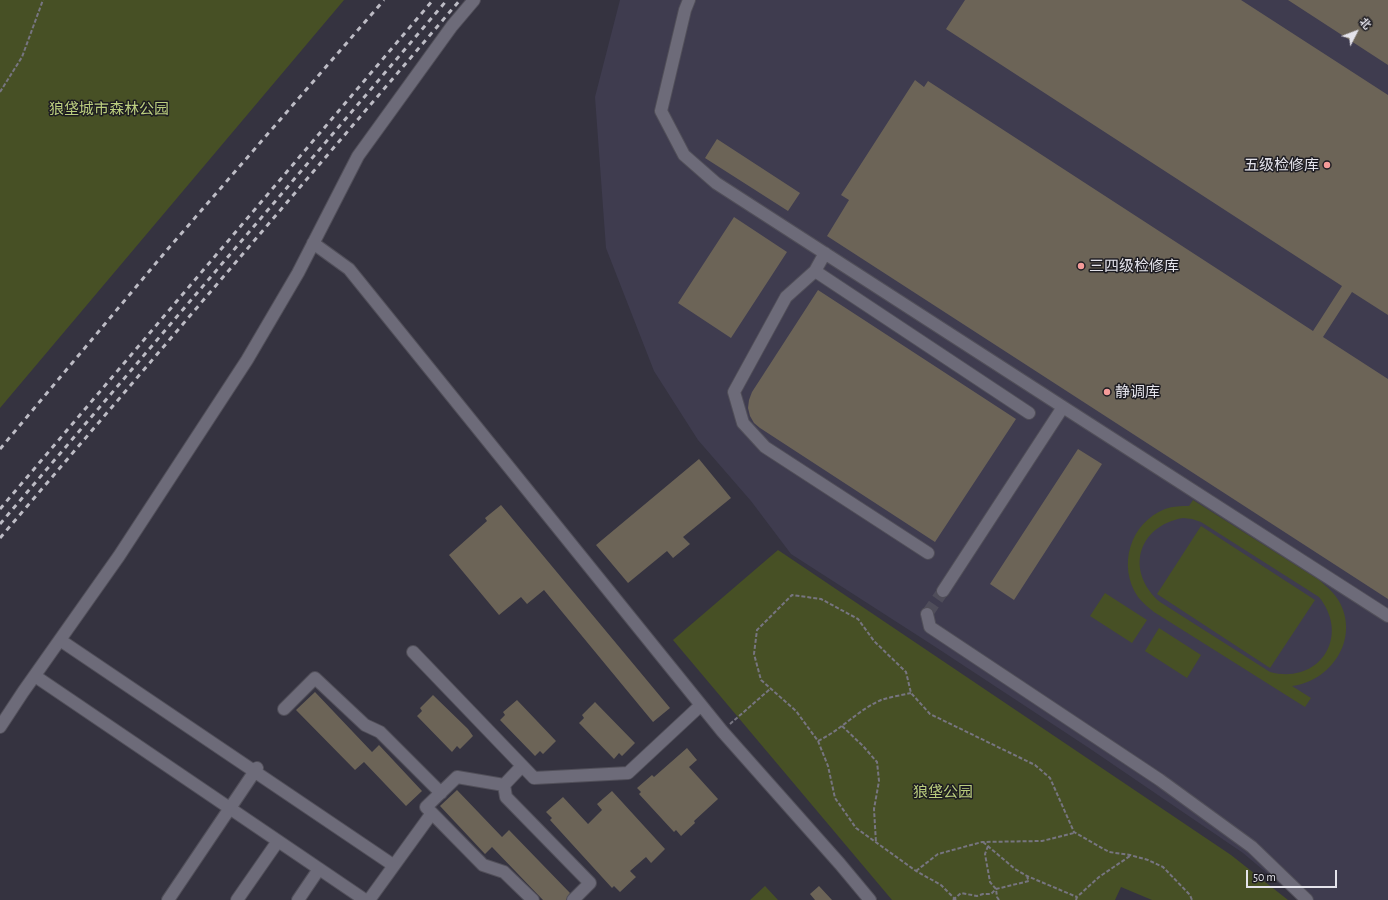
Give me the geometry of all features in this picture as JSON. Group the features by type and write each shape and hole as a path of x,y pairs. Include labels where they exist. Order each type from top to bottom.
{"street":[{"path":"0,727 34,676 119,556 243,367 298,273 358,156 452,26 474,0"},
{"path":"689,0 684,10 661,111 684,155 716,183 1388,616"},
{"path":"313,243 349,269 722,731 870,900"},
{"path":"825,253 815,270 786,297 734,392 743,423 765,447 928,554"},
{"path":"815,270 1028,413"},
{"path":"943,591 1063,407"},
{"path":"927,614 930,627 1160,780 1252,847 1307,900"},
{"path":"60,640 256,770 393,865"},
{"path":"413,652 534,778 628,773 701,705"},
{"path":"34,676 365,900"},
{"path":"284,709 315,678 365,725 380,732 441,793"},
{"path":"504,785 522,766"},
{"path":"168,900 256,770"},
{"path":"504,785 457,777 426,807 483,865 504,872 532,900"},
{"path":"504,785 506,797 590,883 573,900"},
{"path":"369,900 432,813"},
{"path":"237,900 278,841"},
{"path":"298,900 319,869"}],"path":[{"path":"0,92 22,57 43,0"},
{"path":"1027,876 1029,880 996,889 991,894 977,896 961,893 955,900 941,885 916,871 876,844 856,828 835,798 828,766 818,741 796,711 761,680 754,654 758,630 792,595 821,599 858,619 874,641 906,672 912,693 930,714 1035,765 1050,778 1074,832 1109,852 1130,855 1148,860 1163,867 1190,895 1192,900"},
{"path":"722,731 770,689"},
{"path":"818,741 831,735 863,710 882,700 912,693"},
{"path":"842,726 877,762 879,781 874,809 876,844"},
{"path":"916,871 938,854 982,842 1042,841 1074,832"},
{"path":"982,842 1015,869 1027,876 1077,897"},
{"path":"988,846 985,854 988,875 990,882 996,889 999,900"},
{"path":"1076,900 1077,897 1099,877 1130,855"}],"shaded area":[{"path":"620,0 1388,0 1388,900 1299,900 1243,853 1089,748 791,554 751,501 698,440 654,371 606,248 595,97"}],"green space":[{"name":"狼垡城市森林公园","path":"0,0 344,0 0,408"},
{"path":"1193,500 1319,580 1331,590 1338,599 1345,617 1346,631 1338,656 1319,676 1306,683 1292,686 1311,698 1305,707 1154,612 1138,597 1128,572 1130,547 1136,535 1143,524 1165,509 1189,506","holes":["1183,518 1201,522 1319,597 1328,612 1332,627 1330,642 1325,654 1315,665 1303,671 1287,674 1270,672 1160,602 1149,590 1142,577 1140,564 1141,552 1146,540 1155,530 1167,523"]},
{"path":"1201,526 1315,600 1270,668 1157,594"},
{"name":"狼垡公园","path":"778,550 1231,855 1288,900 1152,900 1121,887 1115,900 892,900 673,640"},
{"path":"1105,593 1147,620 1132,643 1090,616"},
{"path":"1159,628 1201,655 1187,678 1145,651"},
{"path":"765,886 778,900 750,900"}],"building":[{"path":"965,0 1241,0 1388,95 1388,315 1352,292 1323,337 1388,379 1388,599 827,236 849,200 841,195 915,80 924,87 928,81 1313,331 1342,286 946,29"},
{"path":"1288,0 1388,0 1388,65"},
{"path":"717,139 800,193 788,211 705,158"},
{"path":"734,217 787,252 731,338 678,303"},
{"path":"818,290 1016,419 935,542 760,428 754,423 750,416 748,408 752,392"},
{"path":"1078,449 1102,464 1014,600 990,584"},
{"path":"699,459 731,498 683,537 690,544 673,558 667,551 628,583 596,545"},
{"path":"501,505 670,708 653,722 544,590 527,604 521,597 499,615 449,555 487,521 485,518"},
{"path":"315,692 372,752 379,745 422,791 406,806 364,762 355,770 296,710"},
{"path":"433,695 468,729 473,736 460,749 457,746 452,752 417,716 422,711 420,708"},
{"path":"517,700 556,741 543,754 540,751 535,756 500,720 505,715 503,712"},
{"path":"595,702 635,743 622,756 619,753 614,759 579,723 584,718 582,715"},
{"path":"687,748 697,760 689,767 718,799 694,821 695,823 681,836 676,830 674,832 639,794 641,792 637,788 652,775 654,777"},
{"path":"457,790 502,837 509,830 570,893 566,900 543,900 492,847 485,854 440,806"},
{"path":"612,791 665,849 651,863 646,857 630,871 636,877 620,892 614,886 612,888 550,820 552,818 546,812 563,797 588,824 602,810 597,804"},
{"path":"819,886 832,900 815,900 810,894"}],"tunnel":[{"path":"927,614 943,591"}],"railway":[{"path":"0,449 167,250 384,0"},
{"path":"0,509 433,0"},
{"path":"0,524 447,0"},
{"path":"0,538 460,0"}],"place":[{"name":"五级检修库","path":"1327,165"},
{"name":"三四级检修库","path":"1081,266"},
{"name":"静调库","path":"1107,392"}]}
